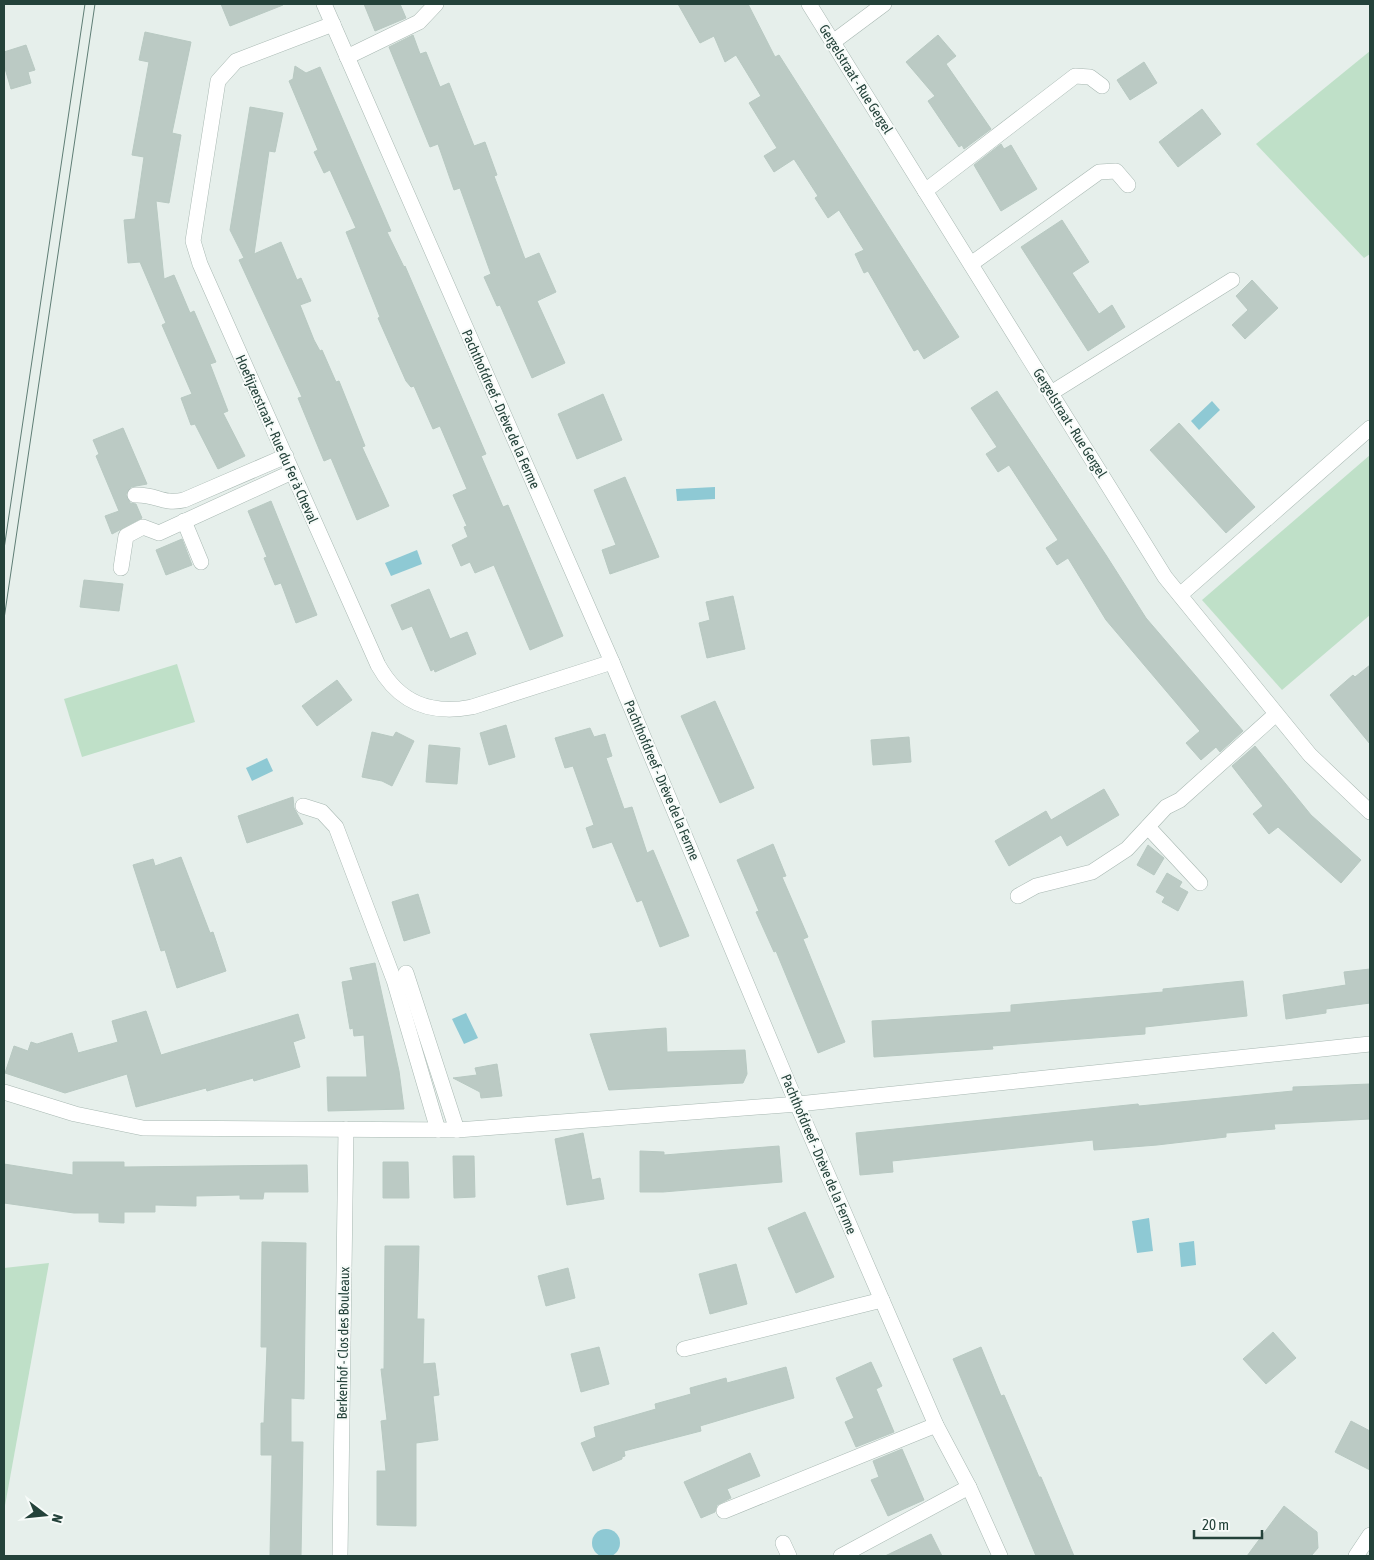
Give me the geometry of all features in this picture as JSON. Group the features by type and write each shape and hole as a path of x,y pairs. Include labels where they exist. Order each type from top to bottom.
{"street":[{"name":"Pachthofdreef - Drève de la Ferme","path":"324,4 612,662 798,1104 936,1425 969,1486 1000,1556"},
{"path":"347,57 419,22 436,4"},
{"name":"Gergelstraat - Rue Gergel","path":"809,4 1165,576 1310,755 1370,812"},
{"path":"833,42 884,4"},
{"name":"Hoefijzerstraat - Rue du Fer à Cheval","path":"332,24 236,61 218,81 193,241 200,264 387,682 409,699 444,710 465,708 612,662"},
{"path":"926,191 1075,76 1090,77 1102,86"},
{"path":"971,264 1099,172 1116,171 1128,185"},
{"path":"1051,393 1232,280"},
{"path":"1180,595 1370,428"},
{"path":"135,495 149,494 170,503 184,500 286,456"},
{"path":"121,568 126,536 143,527 160,533 292,472"},
{"path":"184,521 201,562"},
{"path":"1018,896 1036,886 1092,872 1127,849 1166,807 1180,800 1276,714"},
{"path":"303,806 322,812 336,828 394,980 438,1130"},
{"path":"1148,827 1200,883"},
{"path":"406,973 456,1130"},
{"path":"4,1092 75,1114 143,1128 456,1130 798,1104 1370,1044"},
{"name":"Berkenhof - Clos des Bouleaux","path":"340,1556 346,1130"},
{"path":"684,1349 882,1300"},
{"path":"724,1511 936,1425"},
{"path":"841,1556 969,1486"},
{"path":"1356,1556 1370,1535"}],"green space":[{"path":"1370,51 1370,254 1364,258 1256,144"},
{"path":"1370,455 1370,615 1282,690 1202,600"},
{"path":"177,664 195,722 82,757 64,699"},
{"path":"49,1263 4,1511 4,1268"}],"water":[{"path":"1212,401 1220,410 1199,430 1191,421"},
{"path":"715,487 715,499 677,501 676,489"},
{"path":"417,550 422,564 391,576 385,563"},
{"path":"267,758 273,771 252,781 246,768"},
{"path":"466,1013 478,1038 464,1044 452,1019"},
{"path":"1149,1218 1153,1251 1137,1253 1132,1221"},
{"path":"1194,1241 1196,1265 1181,1267 1179,1243"},
{"path":"606,1529 616,1533 620,1543 616,1553 606,1557 596,1553 592,1543 596,1533"}],"building":[{"path":"221,4 283,4 283,5 230,26"},
{"path":"364,4 400,4 406,18 375,31"},
{"path":"678,4 748,4 775,57 779,55 959,337 924,359 918,349 914,351 868,271 864,273 855,254 864,250 839,210 828,218 815,198 818,196 794,159 774,172 764,156 777,148 749,103 761,96 736,55 725,62 714,36 700,43"},
{"path":"145,32 191,42 172,133 181,135 169,203 156,201 164,279 174,275 190,313 194,311 216,362 210,364 228,411 223,413 245,456 218,469 195,424 191,425 181,398 192,394 162,325 166,323 140,262 128,263 124,220 135,219 144,157 132,155 149,62 139,60"},
{"path":"413,35 420,54 426,52 440,87 449,83 474,146 485,142 497,175 494,176 525,259 539,253 556,292 537,301 565,363 532,378 500,305 497,306 484,277 491,274 460,188 454,190 438,144 430,147 389,47"},
{"path":"938,35 956,56 946,64 991,129 964,149 962,145 959,147 928,101 935,96 906,62"},
{"path":"26,45 35,70 28,72 31,83 11,89 4,65 4,52"},
{"path":"1144,62 1157,83 1130,100 1117,80"},
{"path":"295,66 306,73 320,67 391,231 387,232 405,266 486,454 481,456 503,507 508,505 563,636 530,650 494,565 475,573 470,562 461,566 452,545 468,537 464,527 467,526 453,495 467,489 440,426 433,429 414,386 411,387 406,381 378,318 380,317 346,232 356,228 330,170 324,173 314,152 318,150 289,81 293,79"},
{"path":"250,107 283,113 275,152 269,151 254,254 281,242 297,280 301,278 311,301 300,305 314,340 320,351 322,350 336,382 339,381 365,446 362,447 389,506 357,520 331,458 324,461 298,398 302,397 239,260 244,258 230,230"},
{"path":"1202,109 1221,134 1178,167 1159,142"},
{"path":"1001,144 1004,149 1011,145 1037,189 1001,211 974,165"},
{"path":"1062,220 1089,262 1072,273 1099,314 1112,305 1125,327 1088,351 1021,247"},
{"path":"1252,280 1278,308 1245,339 1232,325 1248,310 1236,296"},
{"path":"997,391 1146,618 1243,731 1220,752 1216,747 1201,760 1186,743 1200,731 1106,620 1068,558 1057,565 1046,548 1058,540 1009,465 998,472 986,454 997,447 971,408"},
{"path":"603,394 622,440 577,459 558,414"},
{"path":"1179,423 1255,507 1226,533 1150,450"},
{"path":"123,428 147,484 131,487 126,494 130,503 136,504 142,518 112,534 105,516 119,511 96,456 99,454 93,440"},
{"path":"625,477 659,557 610,574 602,550 616,545 594,490"},
{"path":"271,501 317,615 296,623 281,583 275,585 264,558 267,557 248,511"},
{"path":"182,539 192,565 166,575 156,550"},
{"path":"84,580 123,584 119,611 80,607"},
{"path":"429,589 450,639 467,632 476,654 435,672 434,669 431,671 412,626 402,630 391,605"},
{"path":"733,596 745,649 707,658 699,623 710,620 706,602"},
{"path":"1370,665 1370,744 1330,695 1353,675 1355,677"},
{"path":"337,680 352,700 317,726 302,706"},
{"path":"715,701 754,788 720,803 681,716"},
{"path":"506,725 515,757 489,765 480,733"},
{"path":"590,728 594,737 605,734 612,756 606,758 624,809 632,807 647,853 653,850 689,936 660,947 642,900 637,902 612,842 593,848 586,828 594,825 573,766 565,768 555,738"},
{"path":"372,732 393,737 396,732 414,741 392,786 382,781 362,777"},
{"path":"909,737 911,762 873,765 871,740"},
{"path":"429,745 460,748 457,784 426,782"},
{"path":"1255,746 1311,815 1361,860 1341,883 1278,827 1269,834 1253,814 1263,806 1232,766"},
{"path":"1104,789 1119,815 1067,846 1061,835 1009,866 995,841 1046,811 1051,820"},
{"path":"293,797 294,808 303,824 247,843 238,816"},
{"path":"773,844 786,876 782,877 808,937 803,939 845,1042 818,1053 776,951 774,952 756,912 759,911 737,860"},
{"path":"1148,845 1164,858 1154,875 1137,865"},
{"path":"181,857 210,933 213,932 226,971 177,988 165,950 161,951 133,865 153,859 155,866"},
{"path":"1167,873 1182,882 1179,887 1188,892 1178,911 1162,902 1165,897 1156,892"},
{"path":"418,894 430,933 404,941 392,902"},
{"path":"375,963 399,1071 404,1109 328,1111 327,1077 367,1077 364,1035 354,1036 353,1028 350,1029 342,982 353,980 350,968"},
{"path":"1370,969 1370,1003 1326,1009 1326,1013 1286,1019 1283,995 1346,985 1344,972"},
{"path":"1243,981 1247,1016 1145,1027 1145,1034 992,1046 993,1049 874,1057 872,1021 1011,1012 1011,1005 1163,992 1163,989"},
{"path":"146,1011 161,1055 298,1014 305,1038 293,1042 300,1067 254,1081 253,1078 207,1091 206,1088 136,1107 127,1074 65,1093 5,1073 14,1046 28,1051 31,1042 37,1044 72,1033 78,1053 118,1042 112,1021"},
{"path":"666,1028 667,1052 745,1050 747,1074 743,1083 609,1090 590,1034"},
{"path":"497,1064 502,1096 481,1098 480,1092 453,1078 477,1075 475,1068"},
{"path":"1370,1084 1370,1119 1274,1124 1275,1129 1226,1133 1226,1137 1157,1145 1094,1150 1093,1140 892,1161 893,1172 860,1175 856,1133 1138,1104 1139,1106 1293,1091 1293,1087"},
{"path":"583,1133 592,1180 600,1178 604,1199 567,1205 555,1139"},
{"path":"779,1146 782,1182 663,1192 640,1192 640,1151 664,1152 664,1155"},
{"path":"453,1156 474,1156 475,1197 454,1198"},
{"path":"73,1162 124,1162 124,1167 307,1165 308,1192 264,1192 263,1199 240,1199 240,1195 196,1196 196,1206 155,1205 155,1212 124,1212 124,1223 99,1222 99,1213 74,1213 4,1203 4,1164 73,1175"},
{"path":"383,1162 408,1162 409,1198 383,1198"},
{"path":"805,1212 834,1277 796,1293 768,1228"},
{"path":"262,1242 306,1243 304,1399 291,1398 291,1442 303,1442 301,1556 270,1556 272,1455 261,1455 261,1423 264,1423 267,1347 261,1347"},
{"path":"385,1246 419,1246 417,1319 424,1319 423,1364 435,1363 439,1395 433,1396 438,1440 416,1443 416,1526 377,1525 377,1471 386,1471 381,1421 387,1420 381,1369 384,1369"},
{"path":"736,1264 747,1304 710,1314 699,1274"},
{"path":"568,1268 575,1298 546,1306 538,1276"},
{"path":"1273,1332 1296,1358 1266,1384 1243,1359"},
{"path":"599,1347 609,1384 581,1392 571,1354"},
{"path":"981,1347 1001,1396 1004,1395 1039,1477 1041,1477 1074,1556 1036,1556 953,1359"},
{"path":"871,1362 882,1386 876,1389 894,1432 856,1447 845,1422 854,1418 836,1378"},
{"path":"786,1367 794,1398 700,1426 701,1431 624,1451 625,1456 622,1459 593,1471 581,1443 596,1437 594,1427 656,1409 655,1404 691,1394 690,1388 726,1378 727,1383"},
{"path":"1351,1421 1370,1431 1370,1470 1335,1452"},
{"path":"902,1449 924,1500 888,1516 871,1480 879,1477 873,1461"},
{"path":"750,1453 760,1476 727,1489 731,1498 717,1505 715,1512 701,1518 684,1482"},
{"path":"1284,1506 1317,1532 1318,1548 1311,1556 1247,1556"},
{"path":"931,1534 942,1556 885,1556"}],"tram line":[{"path":"4,549 85,4"},
{"path":"4,619 95,4"}]}
